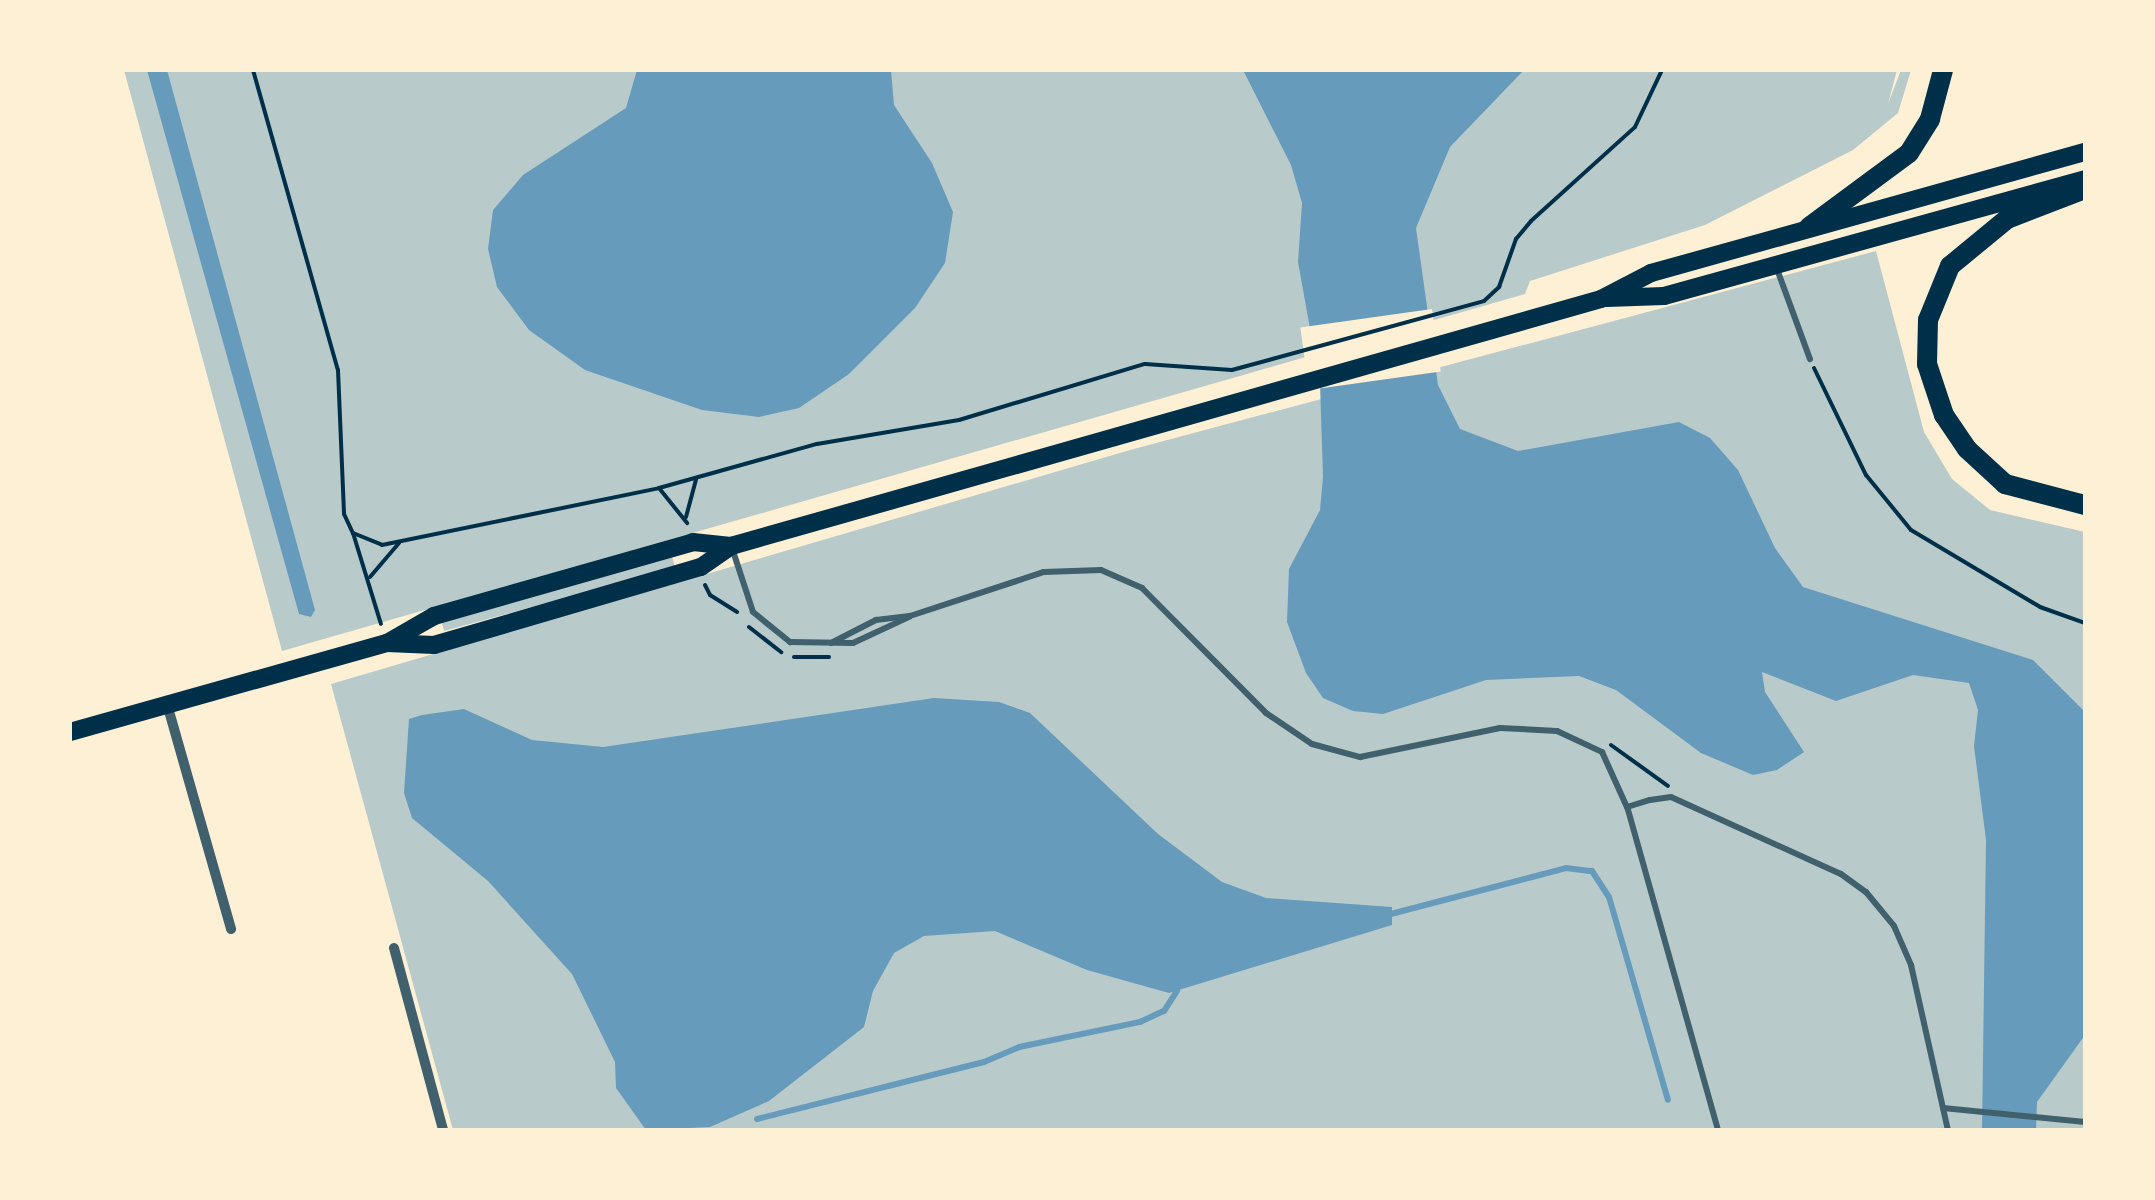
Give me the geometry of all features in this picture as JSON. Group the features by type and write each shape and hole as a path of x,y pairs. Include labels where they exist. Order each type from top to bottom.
{"highway":[{"path":"1809,228 1909,153 1930,119 1943,70"},
{"path":"2085,188 2007,218 1950,266 1928,320 1927,364 1944,415 1967,450 2005,484 2085,504"}],"main road":[{"path":"387,643 434,645 700,567 731,546 1602,298 1651,273 2085,152"},
{"path":"1602,298 1664,296 2085,179"},
{"path":"70,732 387,643 434,616 693,542 731,546"}],"street":[{"path":"168,704 231,928"},
{"path":"394,948 443,1130"}],"lane":[{"path":"1775,263 1810,359"},
{"path":"731,546 745,596 763,625 790,642 830,643 880,634 910,616 1044,572 1100,570 1142,588 1266,713 1312,744 1360,757 1500,728 1557,730 1602,752 1627,807 1718,1130"},
{"path":"830,643 892,614 910,616"},
{"path":"1627,807 1671,797 1841,874 1866,892 1894,926 1910,964 1948,1130"},
{"path":"1943,1108 2085,1122"}],"path":[{"path":"253,70 338,370 338,486 387,643"},
{"path":"352,533 366,542 399,542 659,488 817,444 960,420 1145,364 1224,372 1492,297 1516,239 1635,127 1662,70"},
{"path":"1810,359 1866,475 1911,530 2040,607 2085,623"},
{"path":"659,488 686,517 696,479"},
{"path":"369,579 399,542"},
{"path":"706,590 729,601 775,650 810,660 845,654"},
{"path":"1602,742 1622,748 1680,792"}],"shaded area":[{"path":"124,70 1897,70 1888,104 1901,70 1911,70 1898,113 1853,150 1705,225 1530,281 1525,294 282,651"},
{"path":"1876,251 1924,432 1952,479 1990,510 2085,532 2085,1130 453,1130 331,684 1130,450"},
{"path":"672,556 675,568 444,631 442,623"}],"water":[{"path":"147,70 167,70 315,610 311,617 299,614"},
{"path":"637,70 891,70 894,105 932,163 953,212 945,263 915,308 849,374 799,408 759,417 702,410 585,370 529,330 497,287 488,249 493,210 523,175 626,108"},
{"path":"1243,70 1524,70 1450,147 1416,228 1438,385 1460,429 1518,451 1679,422 1710,438 1738,470 1775,548 1803,587 2033,660 2085,712 2085,1035 2037,1102 2036,1130 1982,1130 1986,840 1974,746 1978,710 1969,683 1913,675 1836,701 1762,672 1765,692 1804,752 1777,770 1753,775 1701,753 1616,690 1579,676 1486,680 1383,714 1353,711 1323,698 1306,673 1287,622 1289,569 1320,510 1323,477 1320,384 1298,262 1302,203 1291,165"},
{"path":"934,698 999,702 1030,713 1158,834 1222,882 1266,898 1392,907 1392,925 1169,993 1087,970 995,931 924,936 894,953 873,991 864,1027 769,1101 710,1127 646,1130 616,1088 615,1062 572,974 488,881 412,818 404,793 409,719 422,715 464,709 532,740 603,747"}],"pier":[{"path":"1432,309 1441,371 1309,390 1300,328"}],"waterway":[{"path":"1387,915 1566,868 1592,871 1609,897 1668,1100"},
{"path":"757,1119 984,1062 1019,1047 1140,1022 1164,1011 1177,991"}]}
